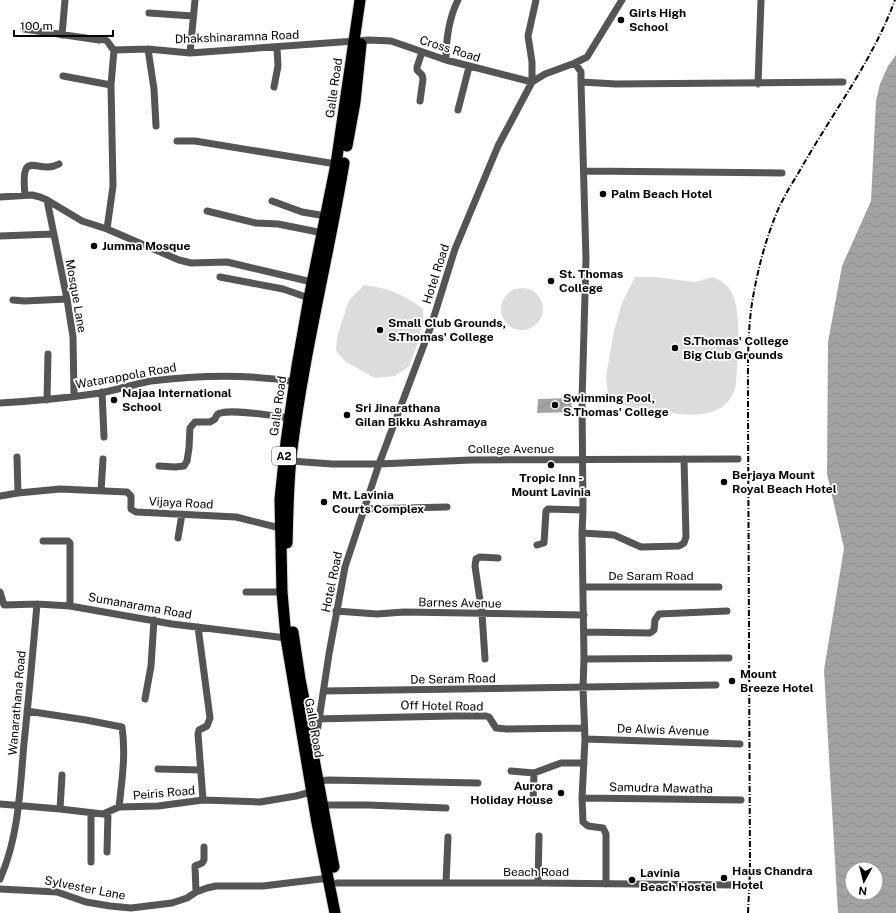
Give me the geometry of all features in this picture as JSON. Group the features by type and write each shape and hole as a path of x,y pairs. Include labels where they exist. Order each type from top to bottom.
{"highway":[{"name":"Galle Road","path":"335,913 333,881 322,805 309,720 293,638 290,607 287,546 289,418 299,382 317,284 355,102 360,0"},
{"name":"Galle Road","path":"342,913 317,823 312,792 309,720 286,638 282,592 280,499 288,460 309,298 317,284 323,233 357,42 367,0"}],"street":[{"path":"62,35 65,0"},
{"path":"190,53 195,0"},
{"path":"446,60 449,31 452,16 458,0"},
{"path":"532,82 532,62 528,36 536,0"},
{"path":"532,82 545,74 575,63 590,53 622,0"},
{"path":"758,84 761,0"},
{"path":"149,13 193,16"},
{"path":"24,29 99,40 104,39 108,41 114,50 111,85 113,186 107,229"},
{"name":"Cross Road","path":"357,42 370,40 391,41 470,67 532,82"},
{"name":"Dhakshinaramna Road","path":"114,50 148,49 190,53 357,42"},
{"path":"274,87 278,66 277,48"},
{"path":"148,49 154,89 156,126"},
{"path":"420,101 423,79 422,75 417,70 417,67 422,52"},
{"path":"575,63 580,72 581,82 585,171 586,259 582,401 582,533 584,615 584,660 582,688 585,739 582,798 583,822 588,826 603,828 606,834 606,884"},
{"path":"458,110 470,67"},
{"path":"63,76 111,85"},
{"name":"Hotel Road","path":"309,720 324,691 336,611 345,567 363,509 431,326 455,249 498,146 532,82"},
{"path":"581,82 616,84 758,84 843,82"},
{"path":"177,141 195,141 336,164"},
{"path":"25,195 24,182 29,165 33,164 38,166 48,166 59,164"},
{"path":"585,171 782,173"},
{"path":"0,197 32,195 47,200 82,221 107,229 179,260 191,263 227,262 317,284"},
{"name":"Mosque Lane","path":"47,200 73,337 74,396"},
{"path":"272,202 302,212 326,216"},
{"path":"207,211 256,223 278,224 323,233"},
{"path":"0,236 53,234"},
{"path":"220,277 283,290 309,298"},
{"path":"13,300 24,301 67,299"},
{"path":"47,400 48,354"},
{"name":"Watarappola Road","path":"0,403 47,400 102,392 149,382 187,377 230,376 299,382"},
{"path":"102,392 104,437"},
{"path":"158,466 184,466 189,448 190,428 195,422 210,422 220,413 238,412 289,418"},
{"path":"17,457 18,493"},
{"path":"102,491 103,459"},
{"path":"582,533 614,535 641,547 679,546 684,543 686,537 684,459"},
{"name":"College Avenue","path":"288,460 332,464 379,464 471,460 738,459"},
{"name":"Vijaya Road","path":"0,496 60,489 127,492 131,496 131,509 136,512 236,517 280,528"},
{"path":"363,509 447,507"},
{"path":"537,545 544,543 546,510 583,510"},
{"path":"178,538 182,514"},
{"path":"43,541 68,541 70,543 70,606"},
{"path":"485,659 482,614 475,566 476,559 498,558"},
{"name":"De Saram Road","path":"583,587 718,587"},
{"name":"Sumanarama Road","path":"0,592 4,605 37,604 70,606 198,627 286,638"},
{"path":"246,592 282,592"},
{"name":"Wanarathana Road","path":"0,879 12,845 19,805 37,604"},
{"name":"Barnes Avenue","path":"336,611 377,614 404,612 584,615"},
{"path":"584,632 650,633 654,630 655,620 659,614 727,611"},
{"path":"145,699 151,666 154,620"},
{"path":"198,627 210,718 207,726 199,730 198,734 203,800"},
{"path":"584,660 729,658"},
{"name":"De Seram Road","path":"324,691 716,685"},
{"path":"27,711 122,727 124,740 119,807"},
{"name":"Off Hotel Road","path":"309,720 486,716 489,717 496,728 584,728"},
{"name":"De Alwis Avenue","path":"585,739 740,744"},
{"path":"512,771 534,773 561,763 584,763"},
{"path":"158,769 201,770"},
{"path":"533,802 534,773"},
{"path":"60,809 62,775"},
{"path":"318,780 478,783"},
{"name":"Peiris Road","path":"0,804 103,814 119,807 158,806 203,800 260,802 312,792"},
{"name":"Samudra Mawatha","path":"582,798 741,800"},
{"path":"322,805 446,808"},
{"path":"91,813 92,862"},
{"path":"107,852 108,813"},
{"path":"538,883 539,836"},
{"path":"446,883 448,837"},
{"path":"196,892 195,866 202,863 204,860 204,847"},
{"name":"Beach Road","path":"333,881 735,885"},
{"name":"Sylvester Lane","path":"0,889 57,892 86,902 124,908 172,903 187,898 196,892 216,886 263,886 333,881"}],"shaded area":[{"name":"S.Thomas' College Big Club Grounds","path":"635,277 655,277 695,282 713,277 725,284 732,293 736,304 738,317 736,384 733,393 722,407 715,411 697,415 688,415 661,409 642,409 632,407 618,402 608,396 606,377 614,331 622,303"},
{"name":"Small Club Grounds, S.Thomas' College","path":"364,285 395,292 409,299 423,309 423,323 409,366 395,376 375,378 346,362 336,351 337,337 349,300"},
{"path":"518,288 526,288 537,294 543,305 543,313 537,324 526,330 518,330 507,324 501,313 501,305 507,294"}],"water":[{"path":"896,55 896,913 838,913 824,670 844,548 827,474 828,342 842,266 871,201 876,101 880,84 888,66"},
{"name":"Swimming Pool, S.Thomas' College","path":"571,398 572,412 537,413 538,399"}],"railway":[{"path":"748,913 750,871 748,367 749,329 752,303 762,257 779,207 811,151 863,67 886,23 895,0"}],"place":[{"name":"Girls High School","path":"621,20"},
{"name":"Palm Beach Hotel","path":"603,194"},
{"name":"Jumma Mosque","path":"94,246"},
{"name":"St. Thomas College","path":"551,281"},
{"name":"Small Club Grounds, S.Thomas' College","path":"380,330"},
{"name":"S.Thomas' College Big Club Grounds","path":"675,348"},
{"name":"Najaa International School","path":"114,400"},
{"name":"Swimming Pool, S.Thomas' College","path":"555,405"},
{"name":"Sri Jinarathana Gilan Bikku Ashramaya","path":"347,415"},
{"name":"Tropic Inn - Mount Lavinia","path":"551,465"},
{"name":"Berjaya Mount Royal Beach Hotel","path":"724,482"},
{"name":"Mt. Lavinia Courts Complex","path":"324,502"},
{"name":"Mount Breeze Hotel","path":"732,681"},
{"name":"Aurora Holiday House","path":"561,793"},
{"name":"Haus Chandra Hotel","path":"724,878"},
{"name":"Lavinia Beach Hostel","path":"632,880"}]}
